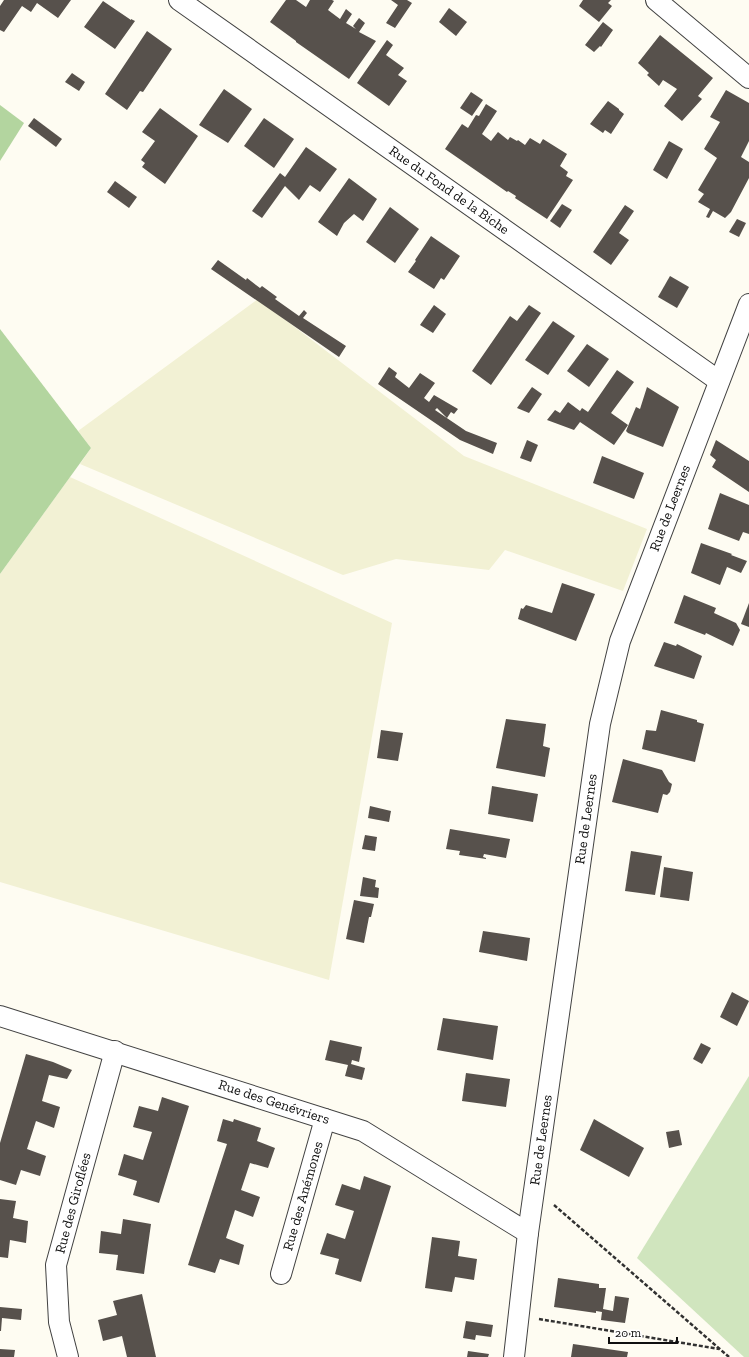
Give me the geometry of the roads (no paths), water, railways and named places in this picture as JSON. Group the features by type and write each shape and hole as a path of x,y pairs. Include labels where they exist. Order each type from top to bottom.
{"street":[{"name":"Rue du Fond de la Biche","path":"179,0 719,381"},
{"path":"656,0 749,78"},
{"name":"Rue de Leernes","path":"514,1357 534,1188 600,724 620,641 749,304"},
{"name":"Rue des Genévriers","path":"0,1016 115,1051 363,1131 528,1233"},
{"name":"Rue des Giroflées","path":"68,1357 59,1322 56,1265 115,1051"},
{"name":"Rue des Anémones","path":"281,1274 326,1119"}]}
